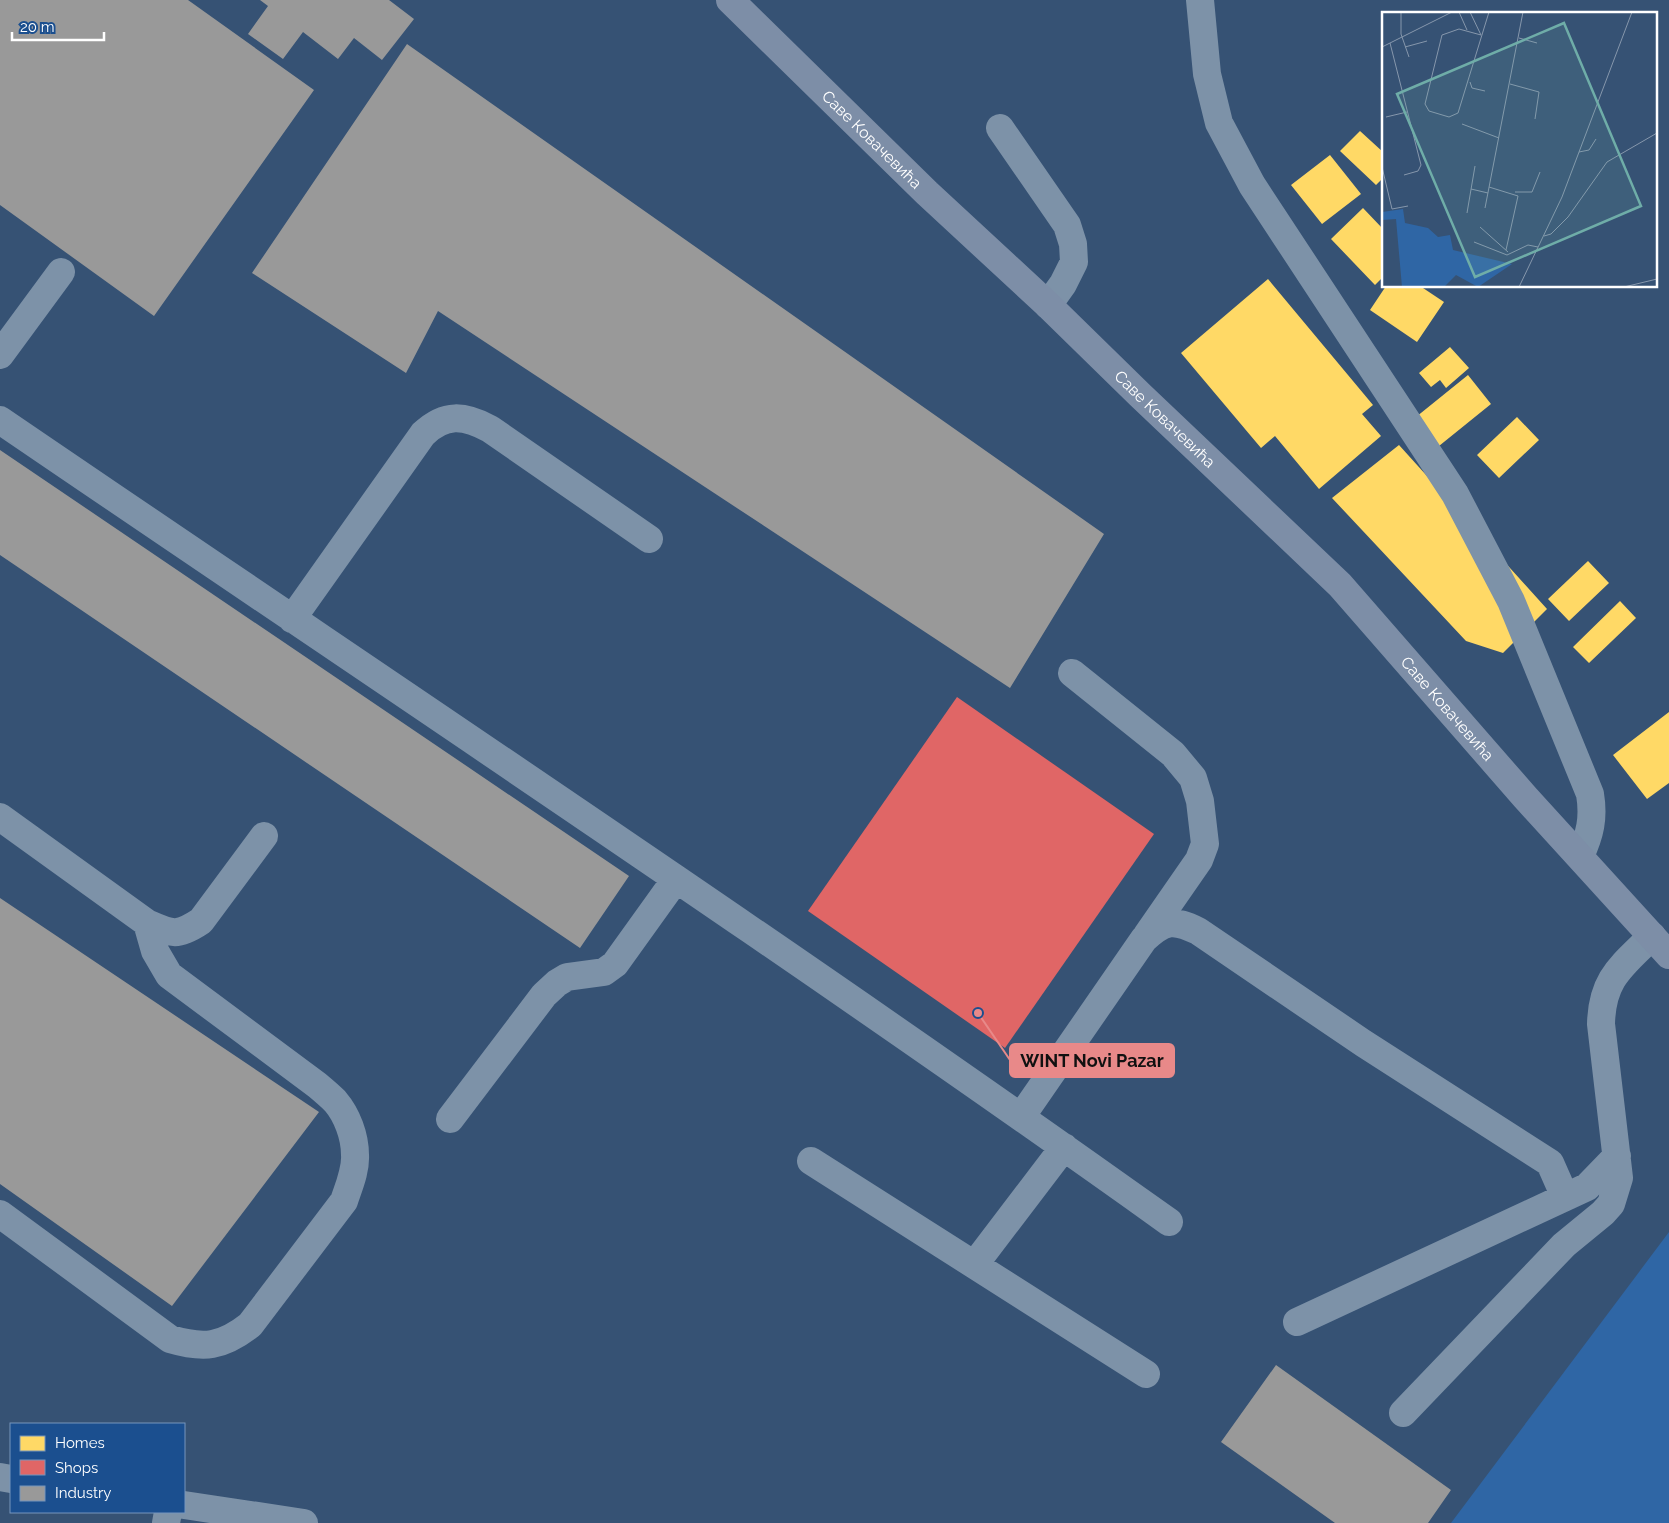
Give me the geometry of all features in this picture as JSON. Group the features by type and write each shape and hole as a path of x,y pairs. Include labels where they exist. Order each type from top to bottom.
{"main road":[{"name":"Саве Ковачевића","path":"730,0 927,193 1048,305 1340,586 1525,797 1660,946"}],"street":[{"path":"1200,0 1207,74 1219,123 1252,185 1455,494 1511,601 1590,794 1592,808 1590,834 1580,856"},
{"path":"1000,128 1068,225 1073,244 1074,262 1063,284 1048,305"},
{"path":"0,355 61,272"},
{"path":"292,619 423,434 434,424 447,419 463,418 490,428 649,539"},
{"path":"0,420 676,879 1021,1116 1168,1222"},
{"path":"1021,1116 1199,860 1205,844 1200,801 1193,778 1174,754 1072,673"},
{"path":"0,817 147,923 169,933 187,930 200,921 264,836"},
{"path":"450,1119 544,995 557,982 567,977 604,972 615,964 676,879"},
{"path":"0,1214 170,1339 206,1346 236,1336 250,1325 344,1200 356,1156 352,1134 344,1115 334,1101 317,1085 169,976 154,951 147,923"},
{"path":"1144,939 1157,927 1169,923 1183,924 1198,931 1363,1044 1550,1163 1565,1197"},
{"path":"1403,1413 1564,1245 1603,1213 1611,1204 1619,1178 1601,1024 1601,1006 1614,974 1660,946"},
{"path":"975,1264 1064,1147"},
{"path":"1297,1322 1587,1186 1617,1156"},
{"path":"811,1161 1146,1374"},
{"path":"185,1505 304,1523"}],"shaded area":[{"path":"1669,1232 1669,1523 1451,1523"}],"building: Homes":[{"path":"1360,131 1382,151 1382,179 1376,185 1340,151"},
{"path":"1330,155 1361,194 1322,224 1291,185"},
{"path":"1363,208 1382,228 1382,278 1375,285 1331,239"},
{"path":"1268,279 1373,405 1362,414 1381,436 1319,489 1275,436 1261,448 1181,353"},
{"path":"1385,288 1423,288 1444,302 1417,342 1370,310"},
{"path":"1450,347 1469,368 1446,388 1440,380 1431,387 1419,373"},
{"path":"1468,375 1491,404 1439,446 1416,417"},
{"path":"1517,417 1539,440 1499,478 1477,455"},
{"path":"1399,445 1547,609 1503,653 1466,641 1332,498"},
{"path":"1588,561 1609,583 1569,621 1548,599"},
{"path":"1620,601 1636,618 1589,663 1573,647"},
{"path":"1669,712 1669,783 1647,799 1613,755"}],"building: Shops":[{"path":"957,697 1154,834 1005,1048 808,911"}],"building: Industry":[{"path":"0,0 188,0 314,90 154,316 0,205"},
{"path":"260,0 389,0 414,19 382,60 354,38 338,59 303,32 283,59 248,34 268,6"},
{"path":"407,44 1104,534 1010,688 438,311 406,373 252,273"},
{"path":"0,450 629,876 580,948 0,555"},
{"path":"0,898 319,1112 172,1306 0,1184"},
{"path":"1276,1365 1451,1490 1428,1523 1335,1523 1221,1442"}],"place":[{"name":"WINT Novi Pazar","path":"978,1013"}]}
